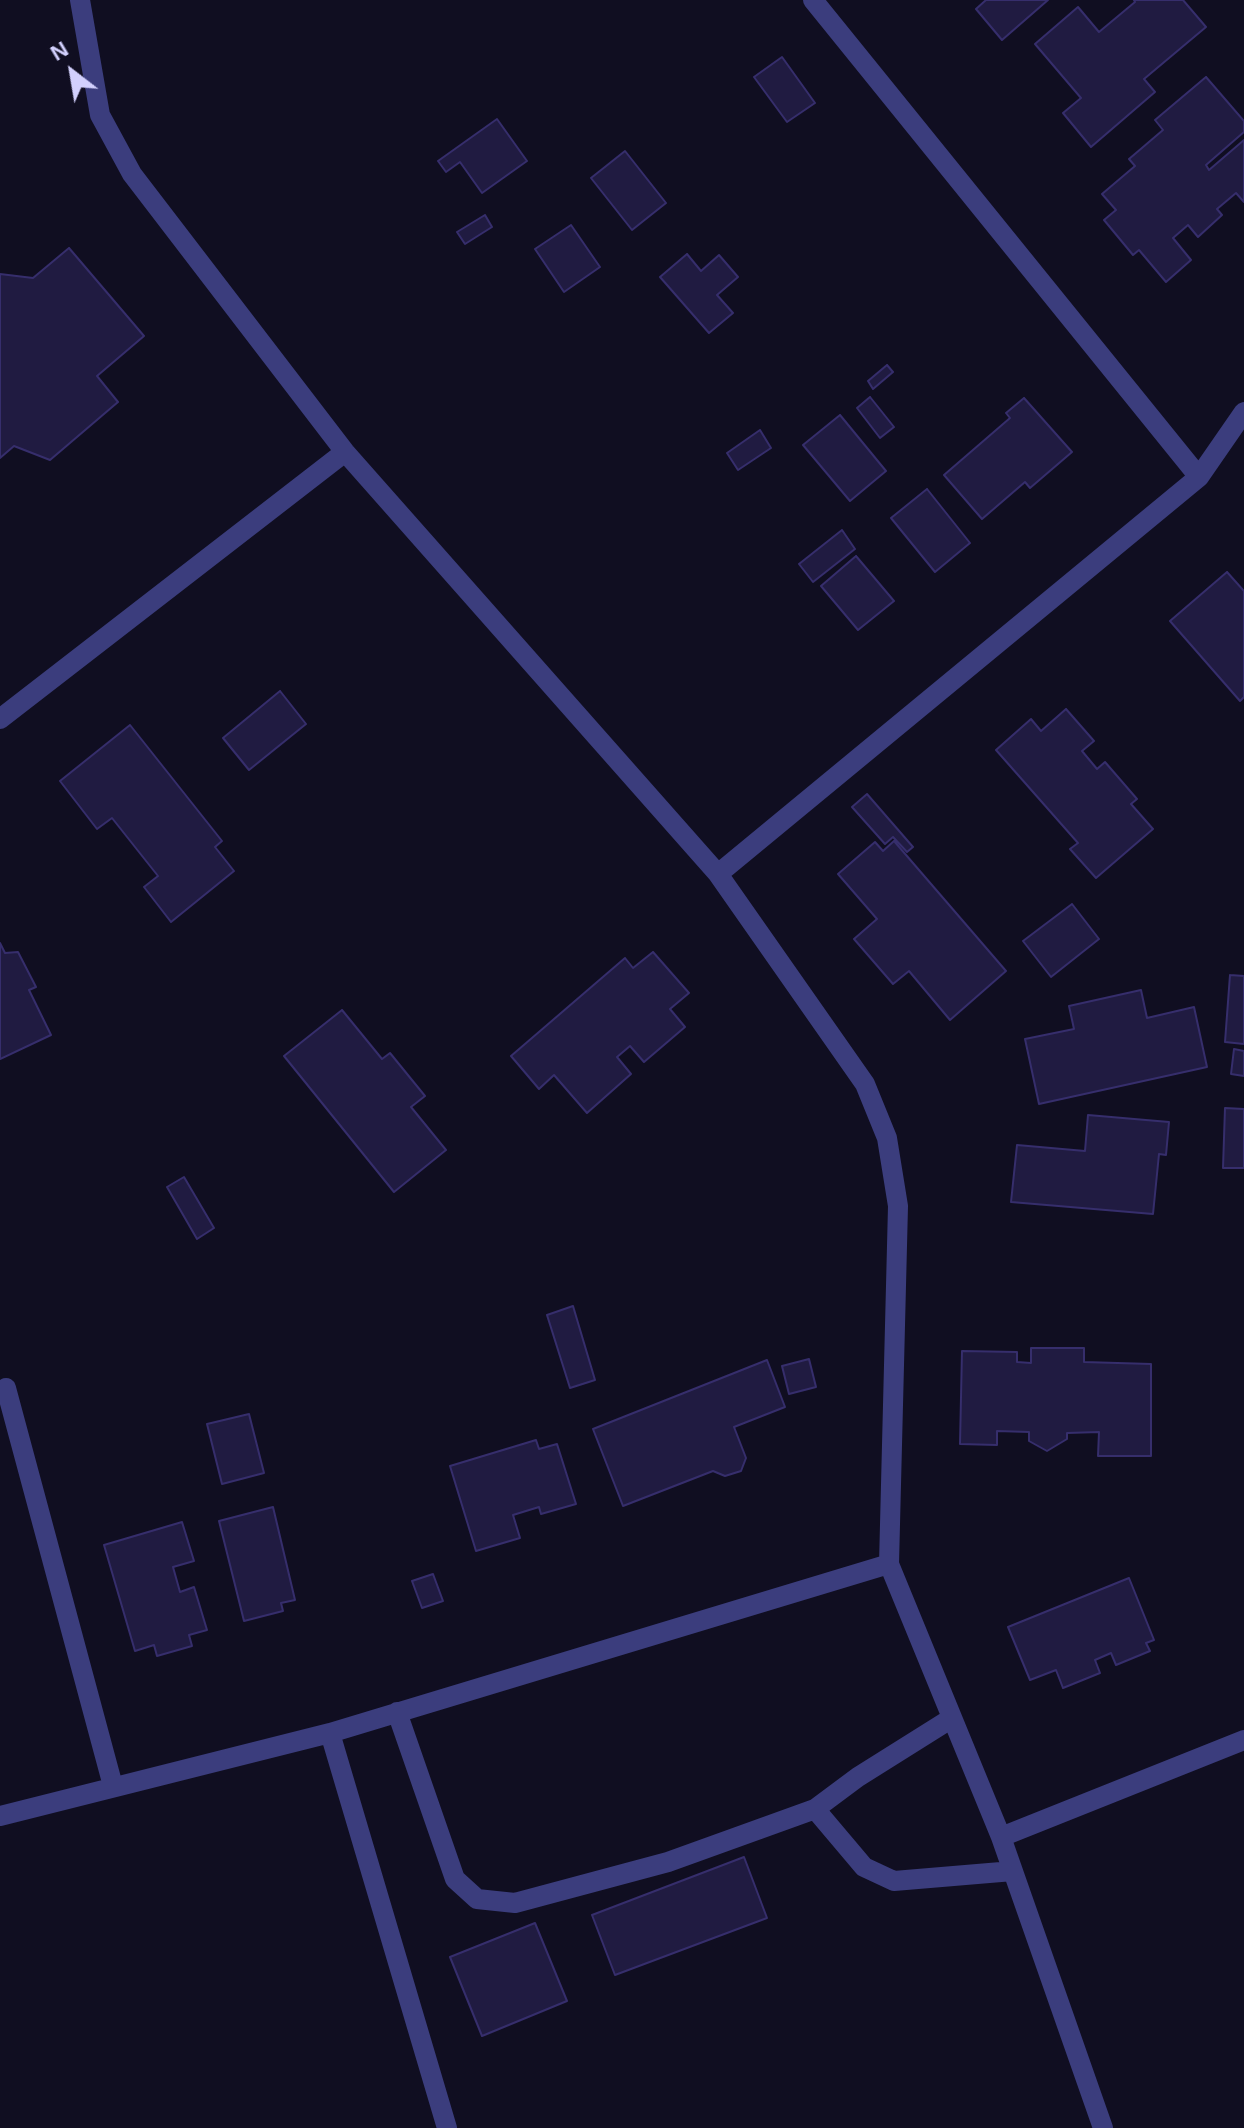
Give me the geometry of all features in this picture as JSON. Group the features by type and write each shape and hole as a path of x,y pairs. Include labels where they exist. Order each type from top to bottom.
{"street":[{"path":"80,0 100,115 132,174 345,452 718,874 865,1084 887,1138 898,1206 889,1564 1001,1837 1103,2128"},
{"path":"813,0 1199,477"},
{"path":"718,874 1199,477 1244,412"},
{"path":"0,719 345,452"},
{"path":"6,1388 113,1786"},
{"path":"0,1816 330,1733 889,1564"},
{"path":"397,1712 455,1879 477,1899 515,1903 668,1862 815,1809 858,1777 952,1718"},
{"path":"330,1733 447,2128"},
{"path":"1001,1837 1244,1740"},
{"path":"815,1809 864,1867 894,1881 1013,1871"}],"building":[{"path":"986,0 1048,0 1002,40 976,9"},
{"path":"1134,0 1183,0 1206,27 1144,79 1155,92 1091,147 1063,113 1081,98 1035,44 1078,7 1099,32"},
{"path":"782,57 815,103 787,122 754,77"},
{"path":"1206,77 1244,121 1244,132 1206,165 1209,170 1244,140 1244,202 1236,193 1217,209 1222,215 1198,237 1188,225 1173,238 1191,260 1166,282 1139,250 1133,255 1104,220 1116,210 1102,194 1135,166 1129,159 1163,130 1155,120"},
{"path":"497,119 527,161 482,193 460,162 446,172 438,161"},
{"path":"625,151 666,203 632,230 591,178"},
{"path":"485,215 492,227 465,244 457,232"},
{"path":"571,225 600,267 564,292 535,249"},
{"path":"69,248 144,336 97,376 118,402 50,460 14,446 0,458 0,274 33,278"},
{"path":"687,254 701,271 719,255 738,277 717,295 733,313 709,333 660,277"},
{"path":"887,365 893,372 873,389 868,381"},
{"path":"870,397 894,427 880,438 857,408"},
{"path":"1024,398 1072,452 1030,488 1025,482 982,519 944,475 1010,418 1006,413"},
{"path":"840,415 886,471 850,501 803,445"},
{"path":"760,430 771,448 738,470 727,453"},
{"path":"927,489 970,543 935,572 891,518"},
{"path":"842,530 855,549 813,582 799,564"},
{"path":"856,556 894,601 858,630 821,586"},
{"path":"1227,572 1244,591 1244,697 1240,701 1170,621"},
{"path":"280,691 306,724 249,770 223,738"},
{"path":"1066,709 1094,741 1082,751 1097,769 1105,762 1137,799 1131,804 1153,829 1096,878 1070,849 1078,843 996,750 1031,719 1041,731"},
{"path":"130,725 222,841 215,847 234,871 171,922 144,887 158,876 112,818 97,829 60,781"},
{"path":"867,794 913,847 907,852 893,837 885,844 852,807"},
{"path":"894,841 1006,971 950,1020 909,971 893,984 854,939 877,919 838,874 875,842 883,851"},
{"path":"1072,904 1099,939 1051,977 1023,941"},
{"path":"0,943 5,953 18,952 36,987 29,990 51,1035 0,1059"},
{"path":"653,952 689,993 670,1009 685,1027 644,1062 630,1046 617,1057 631,1074 587,1113 554,1075 539,1089 511,1056 625,958 633,968"},
{"path":"1230,975 1244,976 1244,1044 1225,1042"},
{"path":"1141,990 1147,1018 1194,1007 1207,1067 1039,1104 1025,1039 1074,1029 1069,1006"},
{"path":"342,1010 382,1059 390,1053 425,1096 411,1107 446,1150 394,1192 284,1056"},
{"path":"1234,1049 1244,1051 1244,1076 1231,1074"},
{"path":"1225,1108 1244,1109 1244,1168 1223,1168"},
{"path":"1088,1115 1169,1122 1166,1155 1159,1154 1153,1214 1011,1202 1017,1145 1085,1151"},
{"path":"184,1177 214,1228 197,1239 167,1187"},
{"path":"573,1306 595,1380 570,1388 547,1315"},
{"path":"1031,1348 1084,1348 1084,1362 1151,1364 1151,1456 1098,1456 1099,1432 1067,1433 1067,1439 1047,1451 1029,1441 1029,1432 997,1431 997,1445 960,1444 962,1351 1017,1352 1017,1362 1031,1363"},
{"path":"809,1359 816,1387 789,1394 782,1366"},
{"path":"767,1360 785,1407 734,1427 746,1458 741,1471 725,1476 713,1471 623,1506 593,1429"},
{"path":"249,1414 264,1473 222,1484 207,1424"},
{"path":"536,1440 539,1449 557,1444 576,1504 541,1514 539,1507 513,1515 520,1538 476,1551 450,1466"},
{"path":"273,1507 295,1600 281,1603 283,1611 244,1621 219,1521"},
{"path":"182,1522 194,1561 173,1567 180,1592 194,1587 207,1630 189,1635 192,1646 157,1656 154,1645 135,1651 104,1545"},
{"path":"433,1574 443,1601 422,1608 412,1581"},
{"path":"1129,1578 1154,1640 1146,1643 1150,1651 1116,1665 1111,1653 1095,1660 1100,1673 1063,1688 1056,1670 1030,1680 1008,1627"},
{"path":"744,1857 767,1918 615,1975 592,1915"},
{"path":"535,1923 567,2001 482,2036 450,1957"}]}
